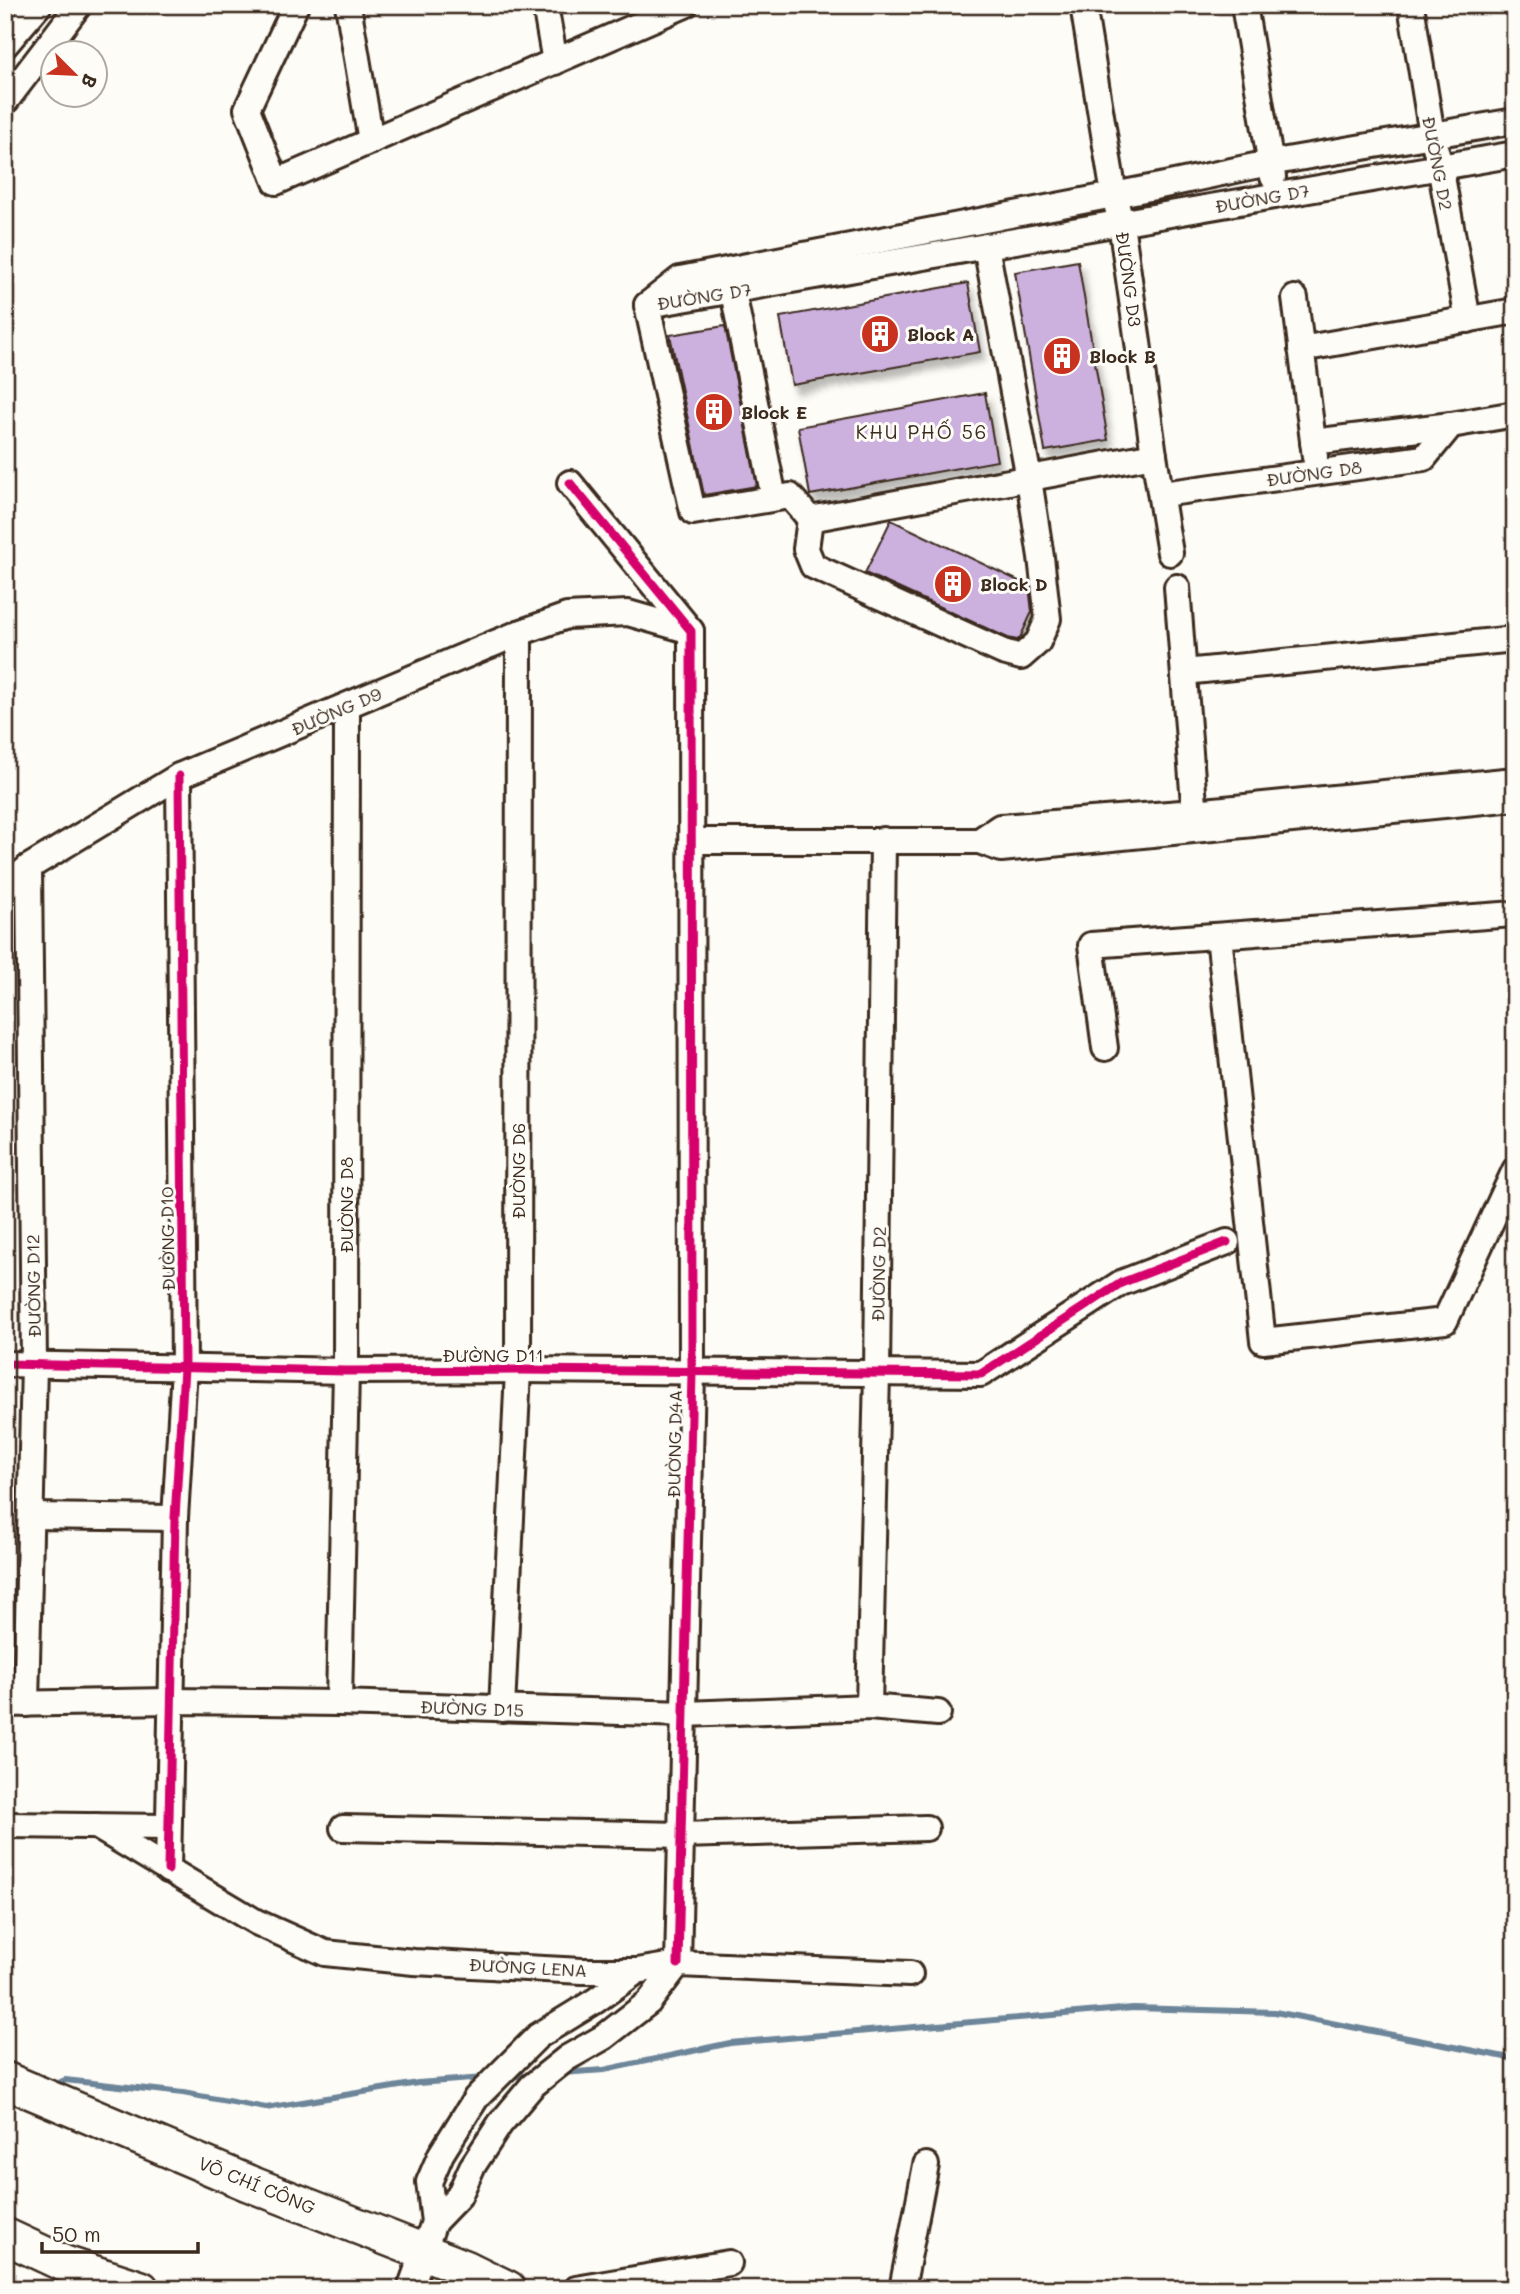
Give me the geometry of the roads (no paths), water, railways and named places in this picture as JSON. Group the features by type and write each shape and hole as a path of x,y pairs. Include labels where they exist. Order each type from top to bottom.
{"highway":[{"name":"VÕ CHÍ CÔNG","path":"18,2086 248,2183 429,2237 508,2289"},
{"path":"5,2236 65,2264 141,2289"}],"street":[{"path":"5,45 39,5"},
{"path":"5,102 79,5"},
{"path":"296,5 247,109 276,182 685,5"},
{"path":"348,5 371,141"},
{"path":"545,5 555,62"},
{"name":"ĐƯỜNG D3","path":"1083,5 1121,223 1170,553"},
{"path":"1244,5 1269,163 1277,195"},
{"name":"ĐƯỜNG D2","path":"1411,5 1432,135 1468,320"},
{"name":"ĐƯỜNG D7","path":"647,305 680,279 1269,163 1515,121"},
{"name":"ĐƯỜNG D7","path":"647,305 1515,154"},
{"path":"647,305 693,512 790,496 810,519 806,549 813,566 1003,652 1021,657 1038,642 1048,619 1041,557 986,246"},
{"path":"733,292 774,498"},
{"path":"1295,298 1316,472"},
{"path":"1301,349 1515,311"},
{"name":"ĐƯỜNG D8","path":"1312,442 1451,425 1515,414"},
{"name":"ĐƯỜNG D8","path":"1162,494 1424,458 1451,425"},
{"path":"810,519 1154,455"},
{"path":"570,483 691,631"},
{"path":"1177,587 1195,821"},
{"name":"ĐƯỜNG D9","path":"5,887 29,867 179,776 519,633 566,616 628,613 691,631"},
{"name":"ĐƯỜNG D4A","path":"678,1964 692,1373 691,631"},
{"name":"ĐƯỜNG D6","path":"502,1709 518,1370 519,633"},
{"path":"1184,672 1515,639"},
{"name":"ĐƯỜNG D8","path":"340,1703 346,1371 347,706"},
{"name":"ĐƯỜNG D10","path":"168,1870 169,1701 175,1518 184,1368 179,776"},
{"path":"1195,821 1515,780"},
{"path":"693,841 979,841 1000,827 1195,821 1515,797"},
{"name":"ĐƯỜNG D2","path":"869,1707 877,1373 883,841"},
{"name":"ĐƯỜNG D12","path":"16,1704 31,1516 34,1365 29,867"},
{"path":"1105,1048 1091,945 1515,914"},
{"path":"1219,936 1263,1341 1445,1321 1515,1170"},
{"name":"ĐƯỜNG D11","path":"5,1364 346,1371 981,1374 1121,1283 1227,1242"},
{"path":"31,1516 175,1518"},
{"name":"ĐƯỜNG D15","path":"16,1704 169,1701 340,1703 685,1714 869,1707 938,1713"},
{"path":"5,1825 167,1827"},
{"name":"ĐƯỜNG LENA","path":"96,1826 256,1922 325,1953 414,1962 582,1971 637,1971 678,1964 910,1974"},
{"path":"343,1828 682,1835 926,1828"},
{"path":"410,2289 429,2237 459,2196 472,2167 500,2124 532,2086 567,2058 604,2037 649,2002 678,1964"},
{"path":"429,2237 429,2182 441,2154 476,2098 538,2036 637,1971"},
{"path":"441,2154 472,2167"},
{"path":"902,2289 926,2165"},
{"path":"576,2289 729,2263"}],"waterway":[{"path":"561,2073 604,2070 730,2043 1133,2008 1275,2012 1515,2059"},
{"path":"509,2077 533,2075"},
{"path":"52,2086 65,2080 183,2093 266,2108 418,2083 484,2078"},
{"path":"5,2106 20,2100"}],"place":[{"name":"Block A","path":"880,334"},
{"name":"Block B","path":"1062,356"},
{"name":"Block E","path":"714,412"},
{"name":"Block D","path":"953,584"}],"district":[{"name":"KHU PHỐ 56","path":"922,431"}]}
